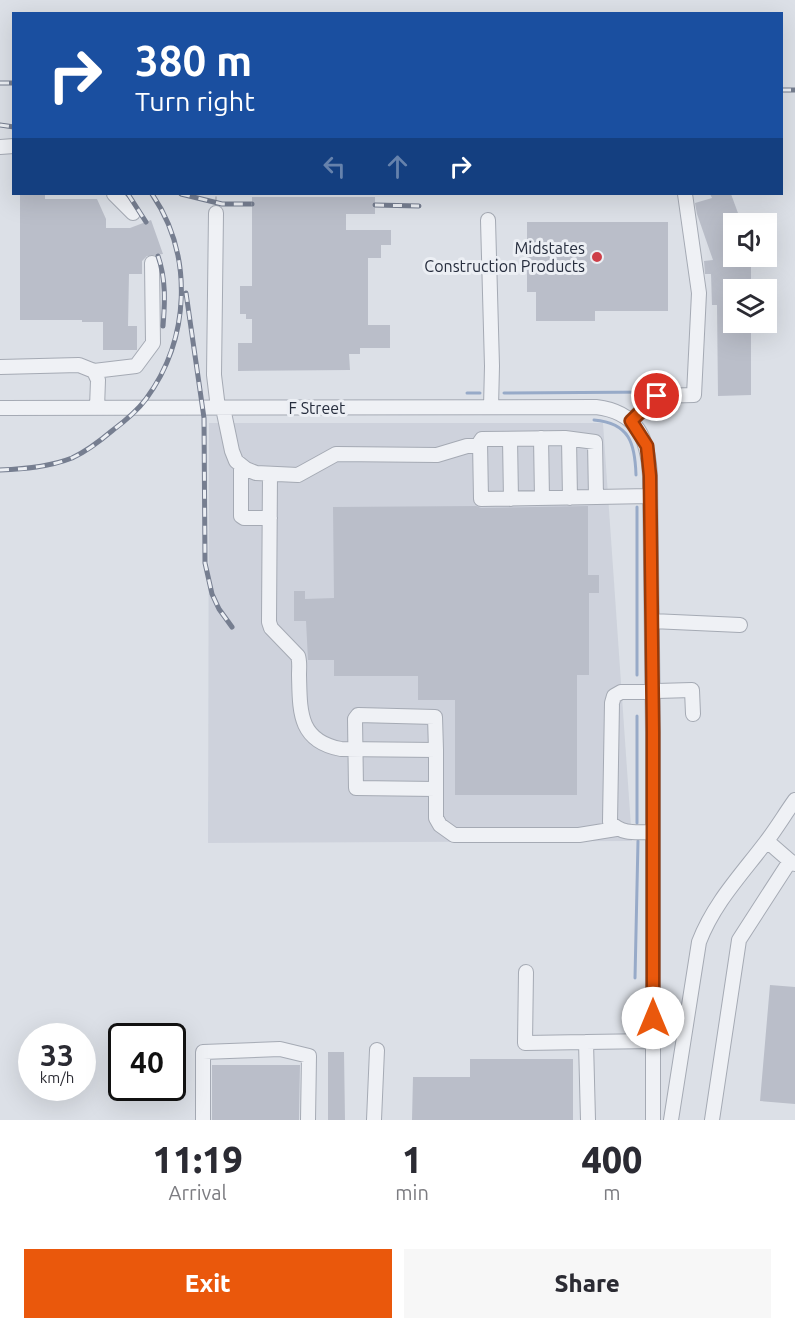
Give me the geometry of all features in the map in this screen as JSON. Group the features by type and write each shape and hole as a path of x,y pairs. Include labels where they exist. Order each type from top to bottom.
{"street":[{"path":"115,195 132,213"},
{"path":"653,1120 650,496 647,446 631,421 657,396 694,395 699,293 685,195"},
{"path":"216,213 214,375 236,461 256,473 298,475 336,454 437,455 467,446 480,446"},
{"path":"489,220 491,407"},
{"path":"0,367 79,365 94,371 136,366 153,343 152,263"},
{"path":"94,371 98,380 97,408"},
{"name":"F Street","path":"0,408 596,407 612,410 631,421"},
{"path":"596,497 595,442 541,438 482,439 480,446 481,499 570,498 650,496"},
{"path":"541,438 542,498"},
{"path":"510,439 511,499"},
{"path":"569,439 570,498"},
{"path":"241,465 241,516 270,518"},
{"path":"270,474 269,622 271,628 298,656 302,722 308,732 324,744 341,749 436,750"},
{"path":"652,621 740,625"},
{"path":"653,832 624,832 616,829 610,822 614,696 621,692 693,690 693,714"},
{"path":"436,789 356,788 355,718 358,715 435,717 436,750 436,789 436,818 440,825 453,835 579,835 616,829"},
{"path":"671,1120 699,942 707,921 724,893 767,841 795,800"},
{"path":"712,1120 739,940 792,863 767,841"},
{"path":"526,972 525,1043 653,1041"},
{"path":"586,1042 588,1120"},
{"path":"203,1120 202,1052 280,1048 309,1056 308,1120"},
{"path":"374,1120 377,1050"}],"shaded area":[{"path":"209,423 603,423 632,841 208,843"}],"building":[{"path":"20,195 45,195 45,199 97,199 106,219 106,228 130,228 151,220 163,254 147,256 142,261 142,274 129,274 128,326 137,326 137,350 103,350 103,322 20,320"},
{"path":"710,195 731,195 738,213 723,213 723,267 751,267 751,279 723,279 723,333 751,333 751,395 718,396 717,305 712,305 711,274 705,274 704,261 713,260 695,203 712,198"},
{"path":"252,197 375,197 375,214 346,214 346,230 391,230 391,245 381,245 381,258 368,258 368,325 390,325 390,348 360,348 360,354 349,354 350,370 238,371 238,343 252,343 252,319 246,319 246,314 240,314 240,286 252,286"},
{"name":"Midstates Construction Products","path":"527,222 668,222 668,311 595,311 595,321 536,321 536,292 527,292"},
{"path":"476,506 481,508 588,506 588,575 599,575 599,593 589,593 589,675 577,675 577,795 455,795 455,700 418,700 418,676 334,676 334,660 308,660 306,621 294,621 294,591 305,591 305,599 334,598 333,507"},
{"path":"770,985 795,987 795,1104 760,1101"},
{"path":"328,1052 344,1052 345,1120 328,1120"},
{"path":"470,1059 573,1059 573,1120 412,1120 413,1077 470,1077"},
{"path":"212,1065 300,1065 299,1120 212,1120"}],"waterway":[{"path":"504,393 655,392"},
{"path":"467,393 480,393"},
{"path":"594,420 616,426 628,437 634,454 636,475"},
{"path":"637,507 637,675"},
{"path":"637,716 637,823"},
{"path":"635,978 638,841"}],"railway":[{"path":"0,83 12,83"},
{"path":"783,90 795,90"},
{"path":"0,125 12,127"},
{"path":"129,195 146,222"},
{"path":"0,470 45,465 72,458 83,452 135,412 161,376 178,324 181,297 180,270 175,244 166,218 153,195"},
{"path":"185,195 222,204 252,204"},
{"path":"375,205 419,206"},
{"path":"158,256 164,291 163,326"},
{"path":"186,293 204,418 205,563 212,594 232,627"}],"place":[{"name":"Midstates Construction Products","path":"597,257"}],"route":[{"path":"653,1018 650,476 647,446 641,433 631,421 657,396"}]}
